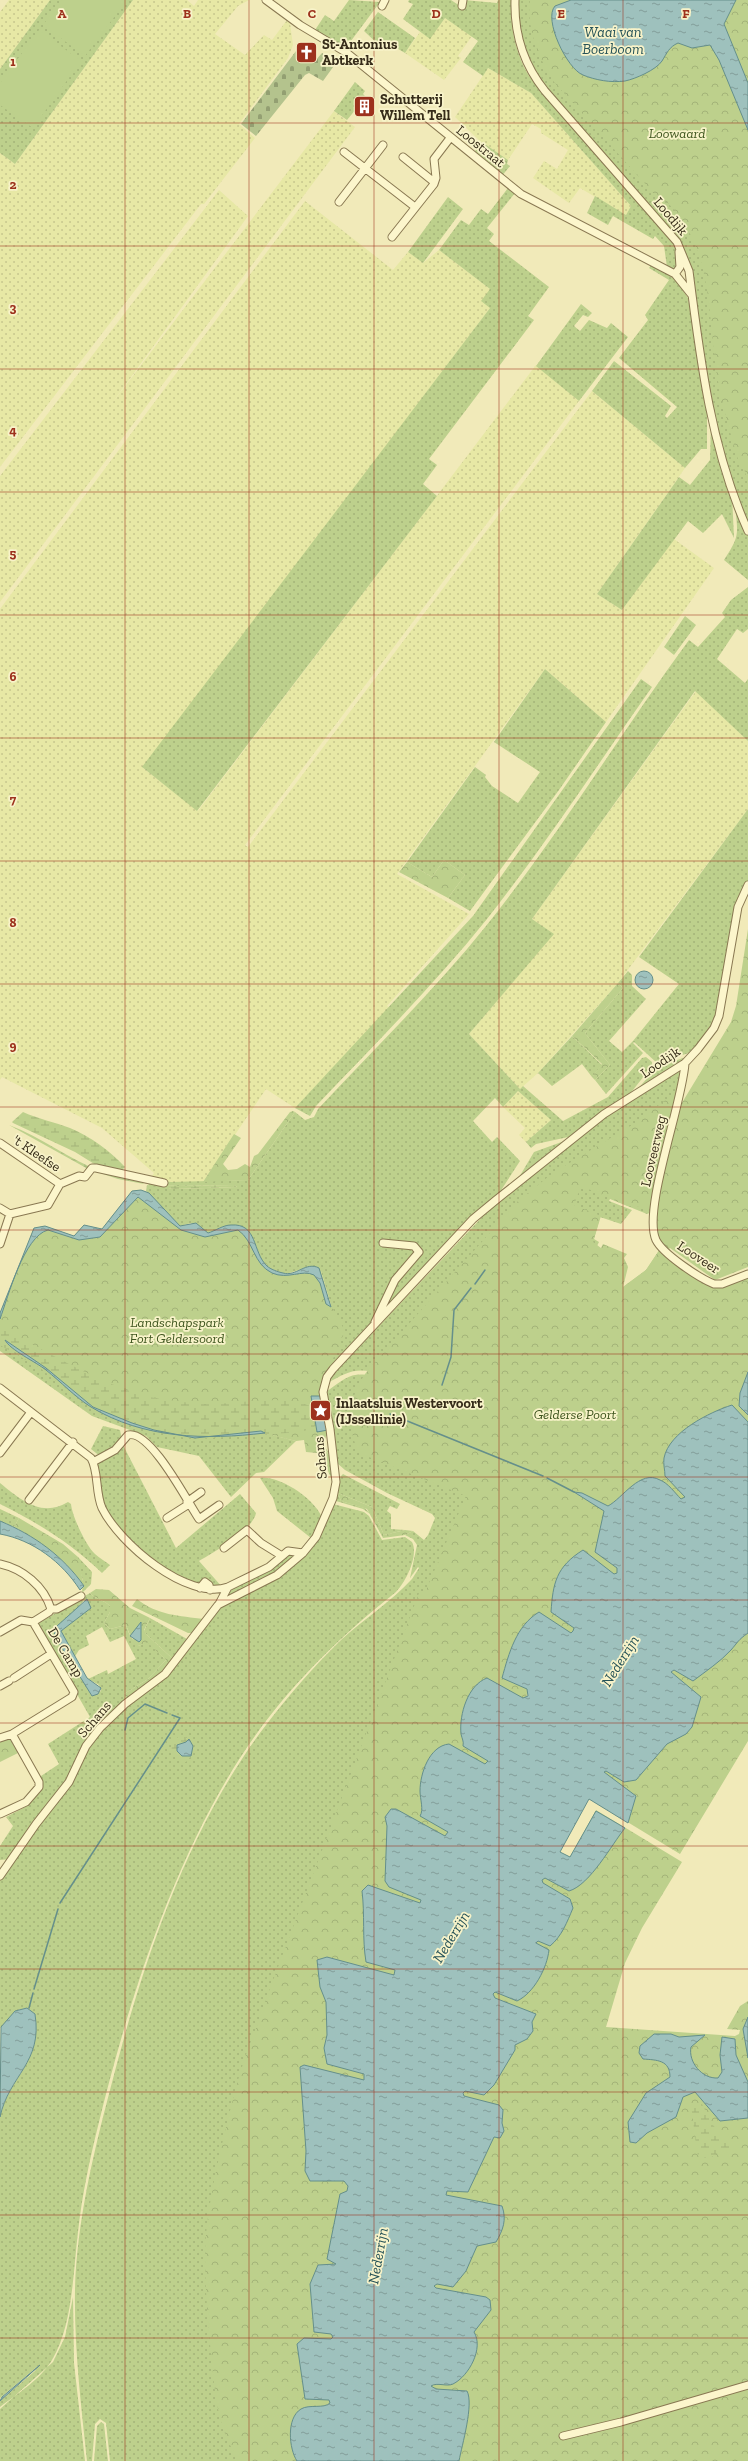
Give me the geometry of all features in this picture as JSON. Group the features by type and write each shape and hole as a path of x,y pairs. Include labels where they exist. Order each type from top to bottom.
{"street":[{"name":"Loodijk","path":"515,0 517,36 529,70 545,91 679,245 689,271 706,398 735,498 748,531"},
{"name":"Loostraat","path":"269,1 347,54 520,194 675,274 692,296"},
{"path":"392,237 434,182 434,159 450,138"},
{"path":"339,202 382,145"},
{"path":"344,152 415,207"},
{"path":"403,158 434,182"},
{"path":"675,274 680,265 679,245"},
{"name":"Loodijk","path":"496,1200 604,1114 685,1063 708,1038 720,1016 738,907 748,884"},
{"name":"Looveerweg","path":"660,1245 655,1234 654,1216 657,1189 674,1119 685,1063"},
{"name":"'t Kleefse","path":"0,1143 60,1184"},
{"name":"'t Kleefse","path":"10,1214 48,1205 60,1184 79,1176 85,1177 92,1168 164,1183"},
{"name":"Schans","path":"218,1605 277,1575 303,1553 321,1528 333,1498 336,1482 336,1470 324,1384 333,1369 374,1324 473,1220 496,1200"},
{"path":"0,1208 10,1214 0,1244"},
{"name":"Schans","path":"374,1324 377,1314 395,1280 419,1252 414,1246 384,1243"},
{"name":"Looveer","path":"660,1245 670,1255 714,1284 722,1284 748,1274"},
{"path":"0,1388 73,1442 93,1462 99,1500 109,1519 140,1554 154,1564 200,1588 210,1590 228,1587 261,1571 293,1550 303,1553"},
{"path":"0,1453 31,1412"},
{"path":"93,1462 115,1450 128,1435 138,1435 152,1446 199,1519 219,1505"},
{"path":"29,1500 73,1442"},
{"path":"167,1518 201,1492"},
{"path":"224,1548 247,1530 261,1543 282,1556"},
{"path":"0,1564 17,1570 29,1578 42,1591 51,1608"},
{"name":"Schans","path":"0,1876 3,1865 69,1782 84,1751 94,1735 125,1704 165,1674 218,1605 228,1587"},
{"path":"51,1608 57,1609 81,1596"},
{"path":"0,1632 21,1620 32,1622 49,1612 51,1608"},
{"name":"De Camp","path":"0,1738 12,1734 72,1697 74,1692 32,1622"},
{"path":"0,1686 51,1654"},
{"path":"0,1814 26,1802 39,1787 39,1782 12,1734"},
{"path":"563,2436 621,2422 748,2385"}],"green space":[{"path":"9,0 50,0 0,69 0,12"},
{"path":"50,0 133,0 15,164 0,153 0,69"},
{"path":"62,0 127,0 85,56 43,25"},
{"path":"133,0 187,0 194,6 198,0 249,0 238,6 215,34 245,55 264,35 272,40 287,20 290,23 293,45 288,58 239,124 255,138 204,204 201,204 0,467 0,153 15,164"},
{"path":"349,0 380,2 345,49 315,30 325,15 334,21"},
{"path":"409,0 451,0 463,8 464,0 497,3 498,0 512,0 511,10 514,40 520,58 529,76 673,239 678,252 677,267 674,269 667,267 664,246 655,236 653,239 613,216 608,225 587,213 595,196 626,215 631,206 531,93 488,68 483,76 463,62 478,41 445,18 430,39 403,19 413,4 408,2"},
{"name":"Loowaard","path":"517,0 550,0 748,130 748,525 732,484 709,399 691,270 660,198 658,199 675,234 537,78 520,39"},
{"name":"Loowaard","path":"530,0 748,0 748,481 743,466 740,466 722,403 714,355 705,280 700,257 691,235 677,214 659,195 656,196 554,82 543,63 535,43 530,21"},
{"path":"378,12 415,38 405,53 388,43 383,49 364,31"},
{"path":"445,18 472,36 458,56 461,58 444,80 405,53 420,32 430,38"},
{"path":"39,30 81,61 33,128 0,105 0,83"},
{"path":"296,51 311,63 315,61 322,53 336,63 323,81 309,73 305,75 256,136 241,124"},
{"path":"488,68 531,93 631,206 626,215 580,188 569,203 533,178 544,161 557,169 568,150 541,133 541,129 532,124 508,160 480,141 455,117"},
{"path":"355,82 365,91 363,94 366,97 347,120 334,111"},
{"path":"334,111 355,127 0,602 0,476 219,190 248,216 110,406"},
{"path":"482,142 508,160 507,164 510,166 501,177 472,155"},
{"path":"508,188 515,193 487,228 494,234 489,241 549,287 528,316 534,320 429,459 437,465 423,484 437,496 197,811 142,767 490,308 481,301 490,289 439,250 461,220 469,225 481,209 488,214"},
{"path":"448,197 463,209 423,263 408,252"},
{"path":"305,201 393,270 408,252 423,263 439,250 490,289 490,308 143,768 198,811 536,365 579,401 245,845 248,847 592,391 685,468 597,594 622,610 674,539 714,568 606,722 545,669 397,874 469,914 387,1006 390,1008 295,1108 266,1089 203,1182 171,1182 150,1179 154,1173 102,1128 2,1077 0,1080 0,609"},
{"path":"652,264 676,280 688,298 707,408 707,449 701,449 685,468 592,391 614,361 671,406 665,416 667,418 677,407 619,358 648,320 645,315 669,280 649,268"},
{"path":"581,304 592,313 588,317 583,315 574,326 580,331 589,320 607,328 611,323 628,337 579,401 536,366"},
{"path":"711,425 732,495 734,538 722,514 703,533 688,521 622,610 597,594 679,477 690,485 710,460"},
{"path":"735,506 748,535 748,580 724,560 733,545 737,534"},
{"path":"748,587 748,629 743,633 737,629 717,659 745,683 748,679 748,741 695,691 532,919 554,934 469,1034 520,1089 523,1086 563,1121 608,1097 642,1058 646,1057 652,1062 652,1066 629,1095 573,1136 536,1144 531,1148 526,1142 551,1120 518,1091 503,1107 495,1098 473,1121 492,1142 497,1137 520,1161 498,1195 272,1435 296,1441 264,1472 256,1473 231,1497 199,1456 157,1447 146,1436 92,1416 0,1351 0,1319 75,1239 161,1220 214,1239 172,1225 269,1268 262,1260 254,1240 246,1229 240,1226 228,1225 208,1233 191,1223 180,1226 146,1191 147,1185 175,1189 237,1187 234,1185 177,1186 147,1183 148,1178 171,1182 248,1180 295,1112 305,1120 314,1117 318,1109 446,974 486,926 539,856 689,640 698,647 725,617 722,613 731,600","holes":["308,1267 321,1271 331,1305 322,1291 280,1273 286,1274"]},
{"path":"685,616 696,625 674,655 664,647"},
{"path":"545,669 606,722 559,790 470,911 448,898 465,875 444,860 432,877 407,862 475,767 486,775 485,777 492,786 518,803 540,772 494,742"},
{"path":"641,679 652,687 551,833 487,919 425,991 316,1106 310,1116 295,1108 473,916"},
{"path":"696,691 748,741 748,809 618,983 538,1073 520,1089 469,1034 553,934 532,919"},
{"path":"748,809 748,881 742,890 719,1010 712,1027 692,1052 657,1063 634,1042 633,1043 643,1053 606,1094 595,1080 610,1065 585,1033 623,988 618,983 628,971 632,975 632,986 646,999 609,1041 622,1052 633,1041 679,984 639,957"},
{"path":"444,860 465,875 448,898 399,872 407,862 432,877"},
{"path":"748,929 748,1267 715,1280 670,1248 668,1250 662,1243 656,1229 657,1200 680,1106 731,1022 736,1006"},
{"path":"618,983 623,988 585,1033 610,1065 595,1080 592,1077 602,1064 572,1036"},
{"path":"572,1036 602,1065 592,1077 582,1064 552,1086 538,1073"},
{"path":"689,1057 635,1092 657,1067"},
{"path":"677,1071 682,1074 652,1212 647,1214 610,1199 609,1201 632,1210 621,1224 600,1217 594,1239 599,1242 597,1246 623,1287 646,1270 660,1249 713,1288 443,1744 348,2185 296,2461 110,2461 106,2423 100,2419 95,2424 92,2461 87,2461 78,2375 75,2311 76,2264 82,2214 92,2164 123,2043 137,1995 170,1899 190,1853 213,1808 238,1765 266,1725 321,1660 341,1640 412,1579 419,1568 418,1567 410,1578 417,1545 413,1539 405,1535 413,1531 424,1540 428,1535 435,1518 432,1514 387,1493 345,1470 337,1463 326,1392 346,1378 352,1376 365,1375 383,1379 382,1374 359,1371 347,1373 326,1384 326,1382 488,1211 598,1122"},
{"path":"518,1091 551,1120 526,1142 519,1135 525,1128 503,1107"},
{"name":"Gelderse Poort","path":"672,1095 678,1096 652,1208 628,1206 581,1186 574,1205 601,1216 593,1242 601,1248 603,1244 627,1254 624,1258 628,1267 623,1287 646,1270 660,1249 697,1278 713,1287 748,1276 748,1430 618,1572 527,1695 448,1834 395,1972 364,2079 336,2263 332,2404 323,2461 241,2461 228,2440 219,2415 209,2336 205,2266 210,2202 228,2118 248,2050 261,2017 260,2015 419,1593 424,1595 466,1496 359,1453 352,1431 351,1410 353,1399 368,1370 519,1200 553,1173 637,1122"},
{"path":"23,1112 70,1128 85,1136 113,1155 125,1167 120,1172 96,1165 75,1152 12,1122"},
{"path":"290,1112 295,1112 248,1180 203,1182 234,1134 241,1138 223,1164 228,1170 237,1169 245,1164 250,1167 254,1156 258,1154"},
{"path":"9,1125 91,1167 107,1173 137,1180 144,1184 118,1179 88,1169"},
{"path":"567,1140 518,1179 534,1152"},
{"path":"148,1183 177,1186 234,1185 237,1187 175,1189 149,1186"},
{"name":"Landschapspark Fort Geldersoord","path":"141,1190 149,1193 180,1226 196,1223 208,1233 231,1225 241,1226 254,1238 262,1256 268,1265 275,1271 289,1274 312,1266 321,1271 330,1304 345,1331 323,1382 329,1435 326,1436 322,1446 332,1459 324,1462 317,1453 306,1452 304,1440 296,1441 271,1435 271,1432 196,1435 0,1336 0,1313 34,1228 45,1226 74,1236 84,1225 102,1229 132,1191"},
{"path":"0,1327 79,1369 121,1388 141,1395 204,1404 273,1400 300,1403 313,1407 316,1426 302,1432 197,1439 172,1436 131,1425 104,1415 84,1403 40,1368 0,1345"},
{"path":"103,1426 120,1430 122,1440 101,1457 91,1449"},
{"path":"326,1433 324,1446 333,1458 333,1482 324,1462 332,1458 322,1446"},
{"path":"123,1445 176,1548 240,1494 256,1513 253,1520 241,1533 199,1561 223,1588 194,1585 148,1558 118,1528 103,1507 95,1465"},
{"path":"343,1474 400,1504 397,1509 390,1506 387,1511 391,1514 391,1529 405,1530 384,1535 372,1507 338,1493 341,1501 365,1508 370,1514 363,1509 336,1501 338,1479"},
{"path":"260,1478 277,1480 297,1490 306,1497 319,1512 323,1520 311,1538 277,1511 273,1498"},
{"path":"0,1483 24,1501 41,1508 58,1506 68,1502 71,1504 77,1523 91,1550 110,1565 102,1573 54,1534 0,1504"},
{"path":"338,1493 372,1507 384,1535 405,1530 413,1531 405,1535 383,1538 367,1509 341,1501"},
{"path":"333,1504 364,1512 369,1516 382,1540 405,1537 412,1542 414,1547 413,1561 400,1588 339,1641 303,1677 270,1715 228,1778 203,1823 180,1871 160,1921 142,1972 111,2073 87,2177 80,2218 71,2298 64,2331 59,2346 52,2360 42,2374 0,2407 0,2401 35,2371 38,2366 0,2398 0,2117 10,2090 30,2057 36,2031 35,2014 27,2008 18,2010 0,2028 0,1880 46,1814 88,1747 121,1710 156,1684 216,1609 295,1563"},
{"path":"0,1509 19,1518 14,1527 0,1521"},
{"path":"19,1518 63,1544 78,1557 84,1586 53,1552 14,1527"},
{"path":"298,1552 274,1574 225,1599 229,1589 287,1555"},
{"path":"78,1557 92,1572 91,1584 82,1593 83,1580 77,1562"},
{"path":"748,1581 748,1741 680,1854 588,1798 604,1771 674,1669"},
{"path":"96,1589 109,1590 130,1608 150,1618 144,1630 146,1634 174,1660 161,1677 127,1701 124,1694 148,1679 166,1660 147,1642 139,1646 135,1644 133,1639 141,1640 141,1623 135,1633 130,1635 126,1625 110,1629 104,1623 110,1612 110,1606 90,1593"},
{"path":"90,1593 110,1606 110,1612 104,1623 110,1629 126,1625 130,1636 139,1646 147,1641 166,1660 148,1679 124,1694 127,1701 114,1711 11,1859 0,1860 0,1846 13,1826 6,1817 27,1806 43,1785 38,1778 59,1764 48,1744 90,1717 37,1624","holes":["84,1600 90,1608 61,1631 74,1658 79,1650 89,1645 86,1636 102,1627 110,1642 124,1636 136,1659 108,1674 107,1670 88,1679 99,1685 101,1691 92,1696 54,1635"]},
{"path":"137,1599 160,1612 177,1616 204,1619 194,1633 188,1633 132,1606"},
{"path":"150,1618 187,1639 174,1660 144,1631"},
{"path":"181,1735 189,1739 186,1742 185,1755 191,1756 186,1762 178,1761 171,1752 173,1741"},
{"path":"9,1737 18,1753 0,1762 0,1740"},
{"path":"596,1810 682,1862 642,1928 625,1963 606,2027 735,2036 739,2034 740,2030 727,2029 740,2006 748,2001 748,2461 431,2461 432,2330 439,2231 447,2174 458,2118 472,2062 489,2006 509,1953 532,1901 558,1851 570,1857"},
{"path":"691,2104 702,2104 712,2124 734,2148 722,2148 714,2156 707,2158 700,2156 697,2153"},
{"path":"73,2297 74,2363 85,2461 0,2461 0,2409 53,2362 65,2337"},
{"path":"101,2422 104,2424 108,2461 94,2461 97,2426"}],"water":[{"name":"Waai van Boerboom","path":"571,0 736,0 724,24 748,83 748,130 719,60 710,45 692,48 678,43 670,48 662,61 655,68 640,76 625,81 614,82 598,80 583,75 577,71 570,64 558,43 552,21 552,12 555,6"},
{"path":"644,971 650,974 653,980 650,986 644,989 638,986 635,980 638,974"},
{"path":"141,1190 149,1193 180,1226 196,1223 208,1233 228,1225 240,1226 246,1229 254,1240 262,1260 267,1266 274,1270 288,1274 310,1266 319,1268 331,1307 326,1304 320,1283 314,1275 309,1273 278,1275 272,1273 261,1264 247,1240 238,1230 205,1237 181,1230 138,1197 100,1237 79,1240 48,1230 39,1235 24,1255 18,1268 34,1228 45,1226 74,1236 84,1225 102,1229 132,1191"},
{"path":"12,1283 0,1319 0,1313"},
{"path":"5,1340 46,1368 93,1407 132,1423 154,1430 179,1435 132,1426 111,1418 85,1403 46,1370 12,1348"},
{"path":"748,1372 748,1415 739,1406 740,1393"},
{"path":"311,1396 321,1396 328,1430 317,1432"},
{"name":"Nederrijn","path":"732,1405 748,1422 748,1633 713,1666 693,1681 674,1670 671,1672 701,1697 692,1727 686,1734 667,1744 636,1780 624,1782 606,1771 604,1772 636,1796 628,1823 589,1799 560,1852 570,1857 596,1811 625,1828 593,1873 577,1887 569,1891 545,1878 542,1880 543,1883 570,1899 573,1908 569,1918 561,1933 550,1946 538,1941 536,1943 549,1950 548,1957 539,1979 529,1992 517,2001 495,1992 493,1994 495,1998 536,2014 532,2022 533,2031 527,2039 515,2045 515,2050 494,2085 484,2095 465,2091 463,2093 464,2096 499,2105 503,2110 502,2123 504,2131 500,2138 494,2137 468,2192 447,2191 446,2195 502,2206 504,2220 501,2233 496,2242 477,2246 466,2271 453,2287 437,2284 434,2286 436,2288 486,2297 490,2300 491,2310 474,2332 477,2338 477,2346 476,2353 469,2368 459,2380 453,2384 436,2384 431,2386 436,2389 467,2391 469,2397 468,2415 459,2461 297,2461 292,2449 290,2434 293,2419 296,2413 304,2408 324,2406 330,2403 329,2400 305,2399 297,2344 304,2338 331,2339 333,2337 331,2334 314,2332 310,2284 318,2265 336,2264 327,2259 340,2194 347,2191 348,2186 344,2181 310,2181 305,2171 306,2151 300,2067 304,2065 364,2080 364,2074 327,2064 324,2048 327,2035 326,2002 320,1987 317,1960 327,1957 394,1975 395,1970 366,1962 362,1891 368,1885 420,1903 421,1900 389,1887 385,1881 387,1826 385,1817 391,1809 396,1809 445,1836 448,1832 420,1816 422,1804 420,1784 424,1769 431,1755 442,1746 449,1744 485,1764 488,1761 463,1746 461,1726 463,1709 470,1694 480,1682 487,1678 523,1698 528,1696 527,1689 502,1678 508,1659 514,1641 519,1632 531,1618 539,1612 571,1633 573,1631 574,1628 551,1612 553,1592 558,1576 562,1569 574,1556 583,1550 614,1574 617,1573 617,1568 595,1552 604,1511 574,1492 582,1493 608,1506 639,1481 646,1478 653,1478 666,1483 681,1499 685,1497 665,1476 664,1458 667,1449 682,1432 692,1424"},
{"path":"261,1431 265,1433 243,1435 211,1436"},
{"path":"179,1435 198,1436 211,1436 195,1438"},
{"path":"0,1521 25,1533 47,1548 67,1565 84,1586 80,1590 65,1570 35,1547 24,1541 0,1534"},
{"path":"87,1599 91,1608 61,1631 87,1678 101,1688 98,1694 92,1696 54,1635 57,1626"},
{"path":"141,1622 141,1640 139,1642 130,1636"},
{"path":"189,1739 193,1746 191,1756 182,1756 177,1751 177,1745 186,1742"},
{"path":"27,2008 35,2014 36,2031 34,2045 30,2057 10,2090 0,2117 1,2027 15,2011"},
{"path":"748,2017 748,2058 743,2029"},
{"path":"654,2034 671,2034 679,2037 705,2035 691,2047 691,2053 694,2064 697,2068 702,2073 712,2078 718,2078 722,2072 720,2055 722,2037 735,2039 736,2055 748,2082 748,2118 720,2121 695,2092 683,2097 676,2117 647,2133 636,2143 630,2142 628,2122 646,2093 670,2077 668,2067 665,2064 658,2061 643,2059 639,2053 640,2046"},
{"path":"40,2365 0,2401 2,2397"}],"waterway":[{"path":"475,1284 485,1270"},
{"path":"442,1385 451,1357 454,1310 471,1288"},
{"path":"390,1414 543,1476"},
{"path":"547,1478 574,1492"},
{"path":"125,1730 128,1718 145,1704 167,1713"},
{"path":"60,1903 180,1718 172,1715"},
{"path":"34,1989 58,1909"},
{"path":"29,2008 33,1993"}],"place":[{"name":"St-Antonius Abtkerk","path":"307,52"},
{"name":"Schutterij Willem Tell","path":"364,107"},
{"name":"Inlaatsluis Westervoort (IJssellinie)","path":"321,1411"}]}
